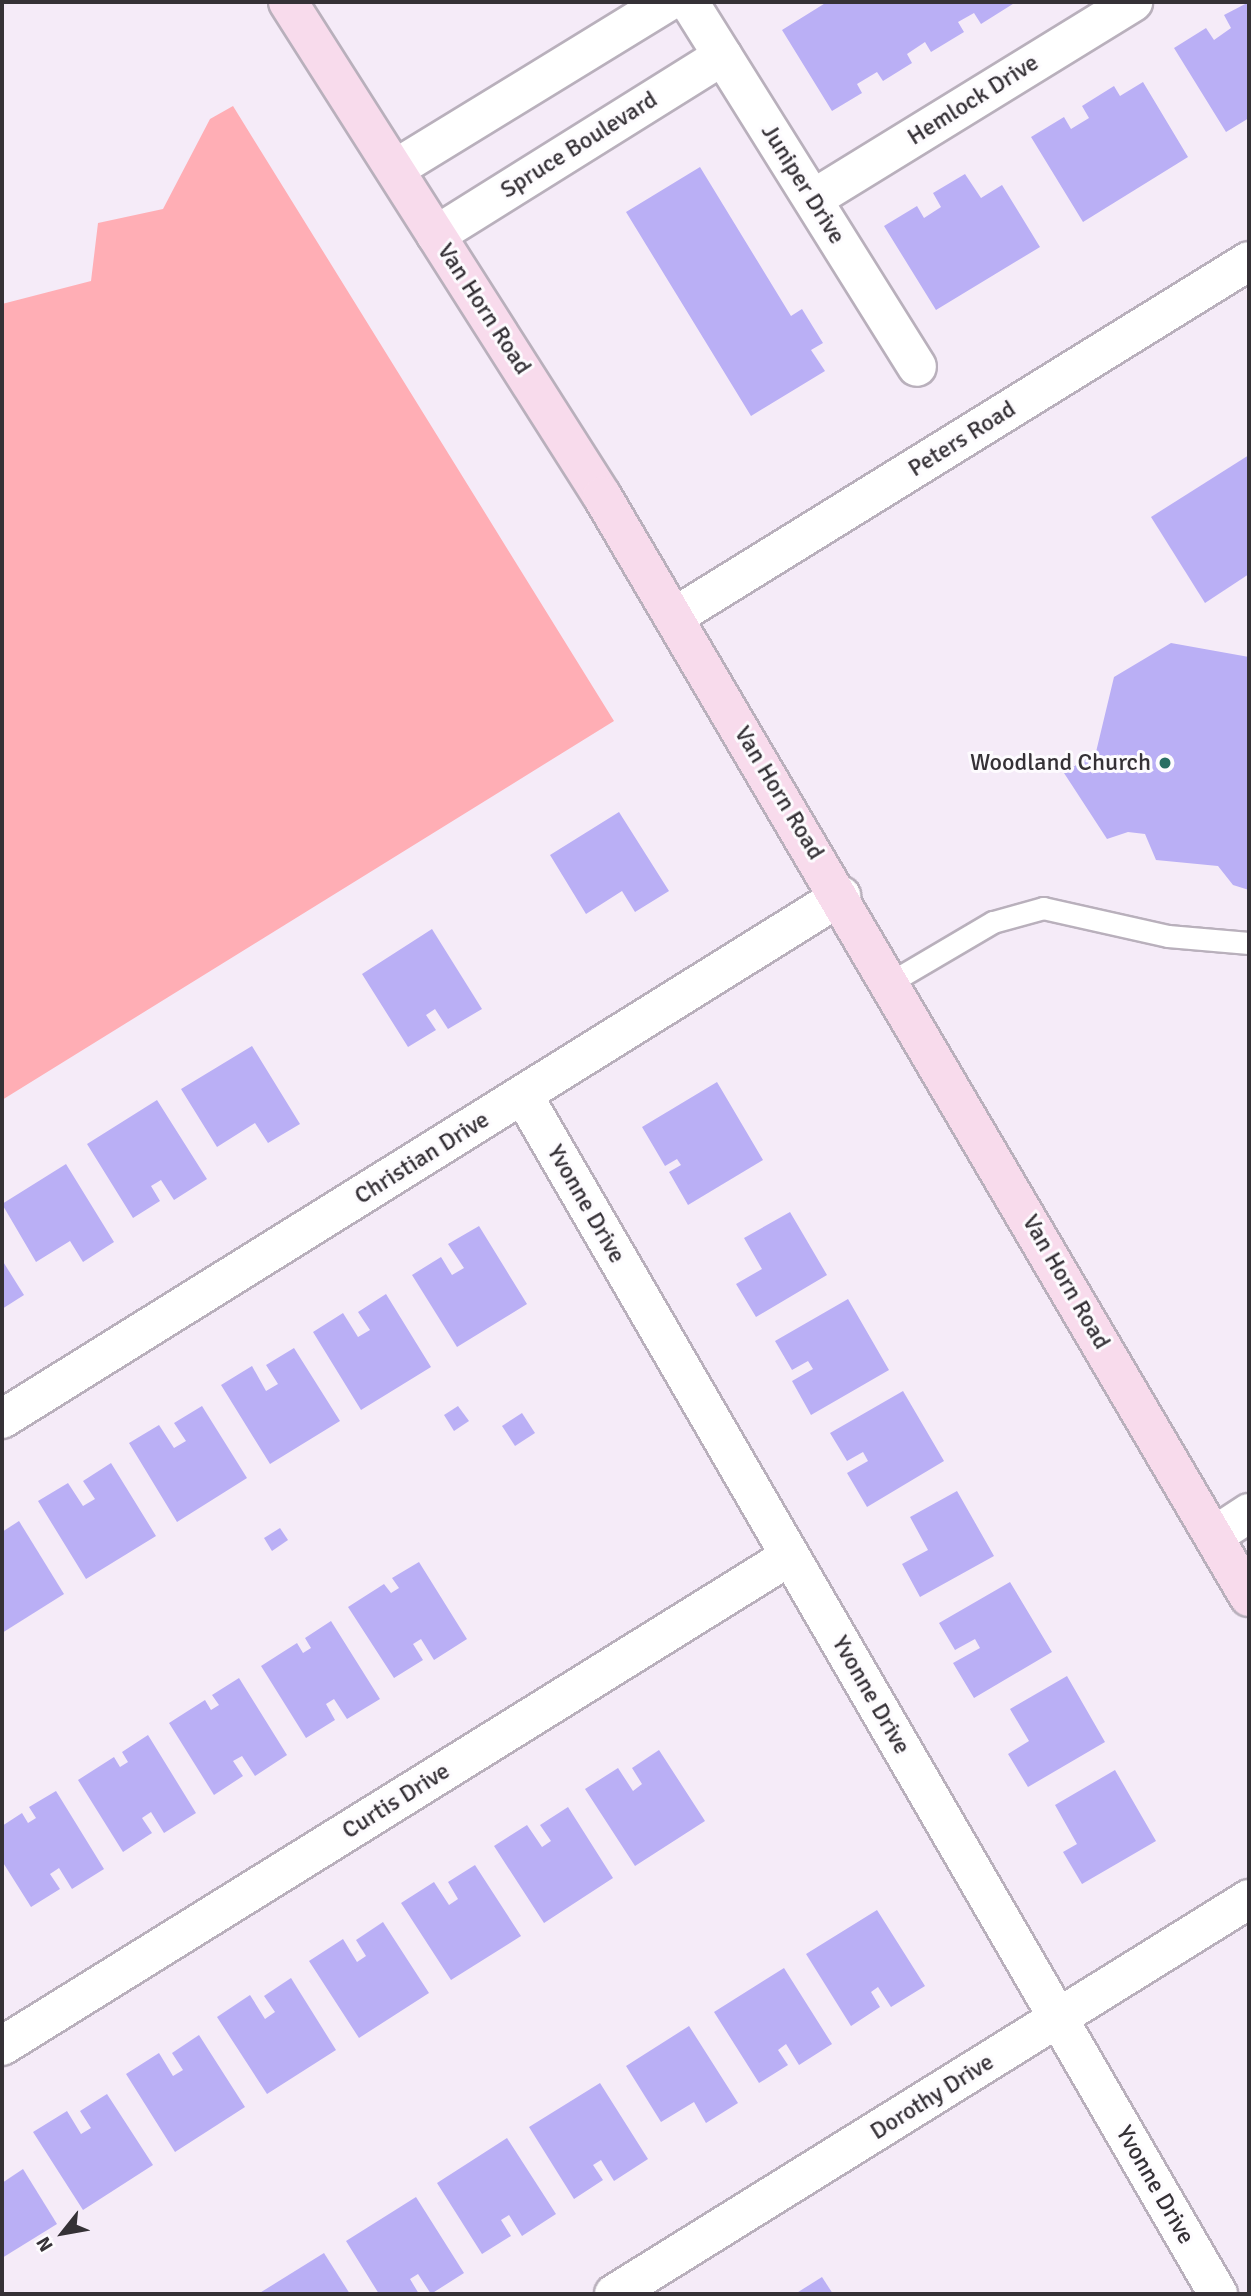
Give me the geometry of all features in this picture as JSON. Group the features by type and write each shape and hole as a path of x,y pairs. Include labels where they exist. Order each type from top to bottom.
{"main road":[{"name":"Van Horn Road","path":"288,2 674,617 841,896 1249,1597"}],"street":[{"path":"395,169 667,2"},
{"name":"Juniper Drive","path":"689,2 917,367"},
{"name":"Hemlock Drive","path":"813,199 1133,2"},
{"name":"Spruce Boulevard","path":"436,235 723,56"},
{"name":"Peters Road","path":"674,617 1249,261"},
{"name":"Christian Drive","path":"2,1419 841,896"},
{"name":"Yvonne Drive","path":"523,1096 1218,2294"},
{"path":"1214,1536 1249,1513"},
{"name":"Curtis Drive","path":"2,2046 790,1556"},
{"name":"Dorothy Drive","path":"614,2294 1249,1899"}],"lane":[{"path":"891,982 993,922 1043,908 1168,936 1249,943"}],"shaded area":[{"path":"233,106 614,721 2,1100 2,304 91,281 98,223 163,209 210,119"}],"building":[{"path":"827,2 1016,2 981,24 974,13 958,22 964,32 931,52 925,42 907,54 912,63 883,81 877,72 857,84 862,93 832,111 782,30"},
{"path":"1249,2 1249,118 1226,132 1174,48 1206,28 1214,40 1231,28 1224,15"},
{"path":"1143,82 1188,157 1083,222 1031,137 1064,117 1071,129 1089,118 1082,106 1114,86 1120,96"},
{"path":"700,167 791,316 802,309 823,343 811,350 825,371 751,416 626,212"},
{"path":"965,174 981,198 1002,185 1040,247 936,310 884,226 917,206 924,218 941,207 933,193"},
{"path":"1249,455 1249,574 1205,603 1151,517"},
{"name":"Woodland Church","path":"1171,643 1249,657 1249,890 1233,885 1218,866 1156,860 1145,834 1128,832 1107,839 1064,773 1096,752 1114,677"},
{"path":"619,812 669,891 635,912 622,891 586,914 550,855"},
{"path":"432,929 482,1009 448,1029 435,1009 426,1015 436,1030 408,1047 362,974"},
{"path":"252,1046 300,1124 268,1143 255,1123 217,1147 181,1089"},
{"path":"717,1082 763,1160 688,1205 669,1172 681,1165 677,1159 665,1166 642,1127"},
{"path":"157,1100 207,1179 174,1200 161,1180 151,1186 160,1201 133,1218 87,1144"},
{"path":"66,1164 114,1242 83,1262 70,1241 36,1262 2,1204"},
{"path":"790,1212 827,1275 756,1317 736,1284 762,1269 744,1238"},
{"path":"479,1226 527,1304 457,1347 412,1275 441,1257 452,1275 464,1268 448,1244"},
{"path":"2,1260 24,1295 2,1309"},
{"path":"386,1294 431,1367 361,1410 313,1332 343,1313 358,1337 370,1330 358,1312"},
{"path":"848,1299 889,1370 811,1415 792,1381 813,1369 808,1361 792,1370 775,1341"},
{"path":"294,1348 340,1421 270,1464 221,1385 252,1366 266,1391 278,1384 266,1365"},
{"path":"903,1391 944,1461 867,1507 847,1473 868,1461 863,1452 847,1461 830,1433"},
{"path":"202,1406 247,1478 177,1522 129,1443 159,1425 174,1448 186,1441 174,1423"},
{"path":"458,1406 469,1421 454,1431 444,1415"},
{"path":"522,1413 535,1433 515,1446 502,1426"},
{"path":"111,1463 156,1536 86,1579 38,1501 68,1483 83,1506 95,1499 83,1481"},
{"path":"957,1491 994,1556 920,1597 902,1564 928,1550 910,1517"},
{"path":"19,1521 64,1594 2,1633 2,1532"},
{"path":"280,1528 288,1540 272,1551 264,1538"},
{"path":"419,1562 467,1639 434,1660 421,1639 413,1644 423,1660 394,1678 348,1607 384,1584 391,1593 399,1588 392,1578"},
{"path":"1010,1582 1052,1652 974,1698 953,1663 980,1648 975,1639 955,1650 939,1623"},
{"path":"331,1621 380,1699 347,1719 334,1699 326,1704 335,1720 306,1738 261,1666 297,1643 303,1653 311,1648 305,1638"},
{"path":"1067,1676 1105,1742 1028,1787 1008,1754 1029,1741 1010,1709"},
{"path":"239,1678 287,1755 255,1776 242,1756 233,1761 243,1776 214,1795 169,1723 205,1700 211,1710 219,1705 212,1695"},
{"path":"148,1735 196,1813 164,1833 151,1812 142,1818 152,1833 123,1852 78,1780 114,1757 120,1767 128,1762 122,1752"},
{"path":"659,1750 705,1821 635,1866 585,1789 618,1768 633,1791 642,1784 632,1768"},
{"path":"1115,1770 1156,1841 1082,1884 1063,1852 1077,1844 1055,1805"},
{"path":"56,1791 104,1869 72,1889 59,1868 50,1874 60,1889 31,1907 2,1861 2,1826 22,1813 28,1823 36,1818 29,1807"},
{"path":"568,1807 613,1878 544,1923 494,1846 527,1825 542,1847 551,1841 540,1825"},
{"path":"475,1865 521,1936 451,1980 401,1903 434,1882 449,1905 458,1899 448,1882"},
{"path":"877,1910 925,1986 891,2007 878,1987 871,1992 880,2007 851,2026 806,1954"},
{"path":"383,1922 429,1993 359,2038 309,1961 343,1939 357,1962 366,1956 356,1940"},
{"path":"784,1968 832,2044 799,2065 786,2044 778,2050 788,2065 759,2083 714,2012"},
{"path":"291,1978 336,2050 267,2094 217,2017 250,1995 265,2019 275,2012 264,1996"},
{"path":"689,2026 738,2103 706,2123 694,2102 661,2122 626,2066"},
{"path":"199,2035 245,2107 175,2152 126,2074 159,2053 173,2076 183,2070 172,2053"},
{"path":"600,2083 648,2159 614,2181 601,2160 593,2165 603,2180 574,2199 529,2127"},
{"path":"107,2094 153,2165 83,2210 33,2132 67,2111 81,2134 91,2128 80,2111"},
{"path":"507,2138 556,2214 522,2236 509,2215 501,2220 511,2236 482,2254 437,2183"},
{"path":"23,2169 57,2224 2,2258 2,2183"},
{"path":"416,2197 464,2273 431,2294 418,2274 410,2279 419,2294 379,2294 346,2241"},
{"path":"324,2253 350,2294 258,2294"},
{"path":"822,2277 833,2294 795,2294"}],"place":[{"name":"Woodland Church","path":"1165,763"}]}
